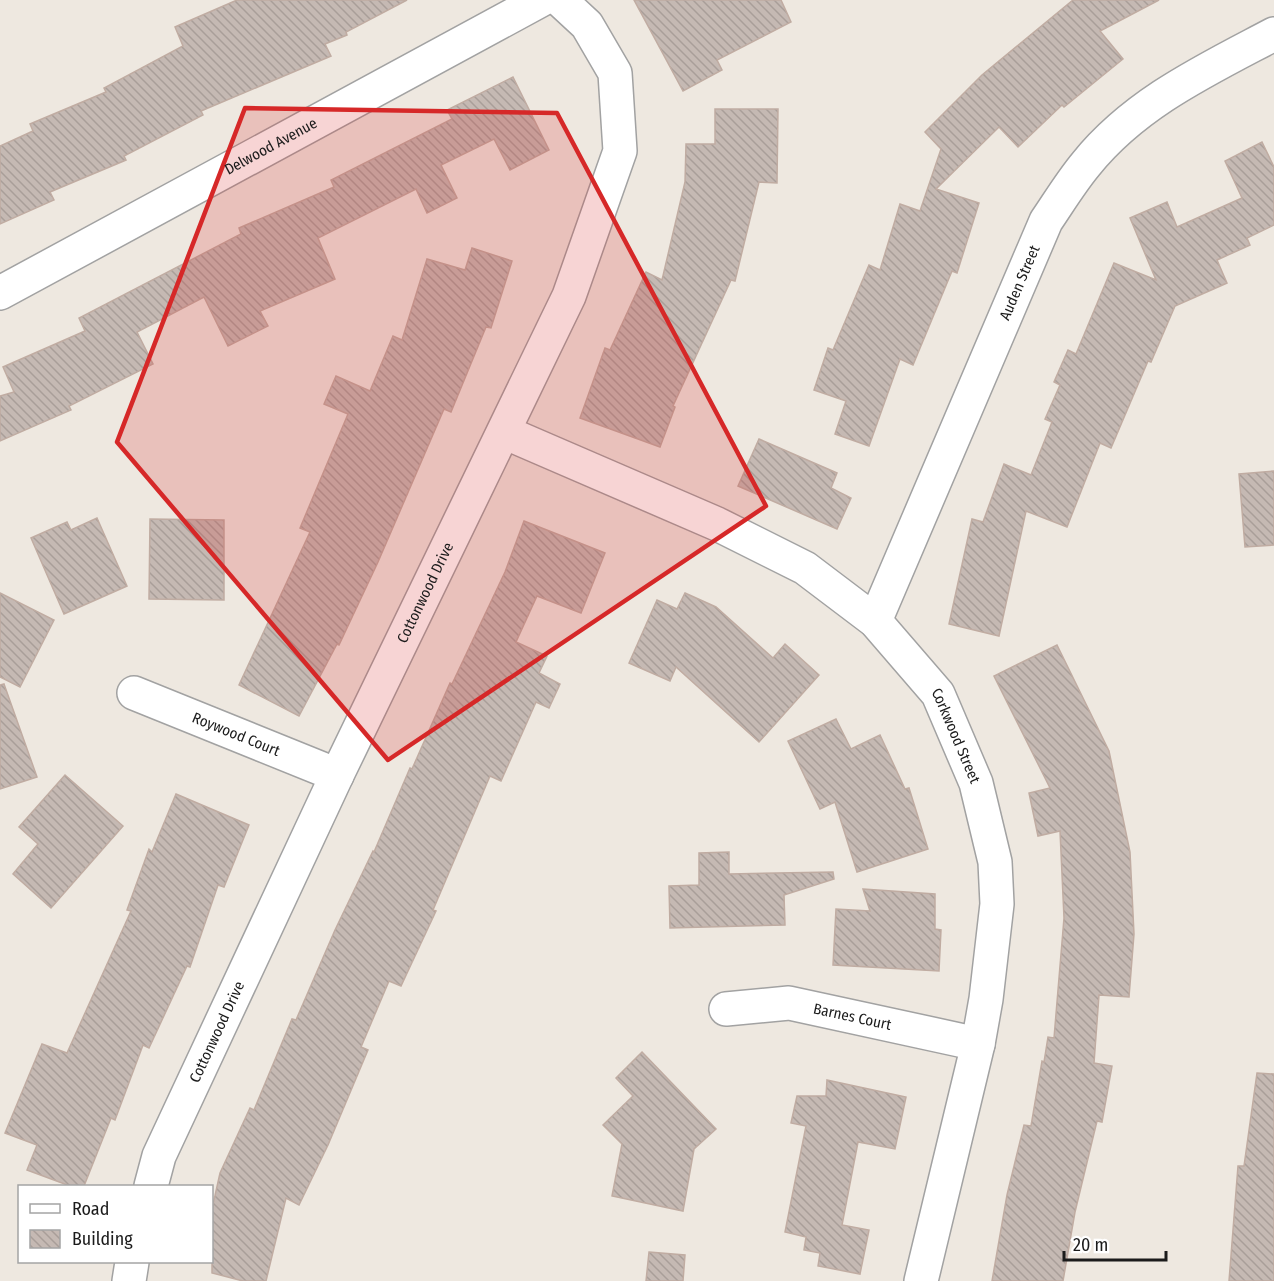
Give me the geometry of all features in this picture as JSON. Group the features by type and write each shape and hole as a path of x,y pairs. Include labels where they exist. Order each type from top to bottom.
{"street":[{"name":"Delwood Avenue","path":"0,293 541,0"},
{"name":"Cottonwood Drive","path":"151,1185 159,1156 337,776 570,296 620,151 615,74 587,25 560,0"},
{"name":"Auden Street","path":"875,621 1046,221 1086,164 1123,126 1178,85 1274,34"},
{"name":"Corkwood Street","path":"504,432 717,524 805,568 875,621 938,694 976,783 995,862 997,904 986,999 978,1044 921,1281"},
{"name":"Roywood Court","path":"134,693 337,776"},
{"name":"Barnes Court","path":"726,1009 789,1003 978,1044"},
{"path":"129,1281 132,1263"}],"highlighted area":[{"path":"245,108 557,113 766,506 388,760 117,442"}],"building":[{"path":"237,0 407,0 346,32 347,35 325,44 331,56 201,111 203,115 124,156 126,160 50,192 54,200 0,224 0,146 33,131 30,124 106,92 104,88 183,46 175,27"},
{"path":"634,0 781,0 791,22 717,60 722,70 683,91"},
{"path":"1073,0 1159,0 1100,31 1123,59 1064,107 1062,105 1018,147 999,127 936,189 979,203 957,273 952,271 913,365 900,359 869,446 835,434 846,401 814,390 828,348 833,350 869,265 880,270 900,204 920,211 941,149 925,132 982,75"},
{"path":"513,77 549,150 510,170 494,139 441,165 457,198 427,213 416,189 318,238 335,279 260,311 268,326 228,346 204,297 137,332 153,364 69,406 71,410 0,441 0,396 14,392 3,367 85,331 79,318 241,234 239,228 334,187 331,180 452,119 447,110"},
{"path":"715,109 778,109 777,183 759,182 735,281 731,280 673,406 675,407 660,447 580,418 605,348 610,350 646,272 662,280 685,182 686,144 715,144"},
{"path":"1262,142 1274,167 1274,225 1247,238 1250,245 1217,260 1227,283 1175,306 1151,362 1148,361 1111,448 1100,443 1067,527 1026,511 999,636 949,624 972,519 983,522 1004,464 1031,475 1052,422 1045,419 1060,385 1054,382 1068,350 1076,354 1114,263 1156,280 1130,218 1167,202 1177,227 1242,198 1225,161"},
{"path":"472,248 512,261 491,328 486,327 451,412 444,409 378,562 339,645 337,644 299,716 239,685 310,532 300,528 348,414 324,404 336,376 370,391 393,336 402,340 427,259 465,270"},
{"path":"759,439 837,473 831,488 851,498 837,529 738,486"},
{"path":"1274,471 1274,545 1245,547 1239,474"},
{"path":"97,518 127,586 64,614 31,538 67,522 71,530"},
{"path":"150,519 224,520 224,600 149,599"},
{"path":"524,521 605,553 581,613 537,596 516,642 547,656 539,673 560,684 549,708 536,702 501,781 490,776 433,910 436,911 401,986 389,981 361,1047 368,1050 328,1145 299,1205 286,1198 266,1281 243,1281 212,1273 213,1204 220,1173 250,1108 254,1110 292,1019 296,1020 335,930 374,852 410,768 412,769 450,683 452,684 505,572"},
{"path":"0,593 54,620 20,687 0,677"},
{"path":"685,593 716,607 773,658 785,644 819,675 759,742 676,667 670,681 629,663 657,600 677,609"},
{"path":"1057,645 1109,751 1130,852 1134,934 1129,997 1099,995 1094,1063 1112,1066 1102,1122 1097,1121 1075,1212 1063,1281 992,1281 1007,1195 1024,1125 1031,1126 1048,1037 1054,1038 1064,918 1060,831 1038,836 1029,793 1050,788 994,676"},
{"path":"4,684 37,777 0,789 0,685"},
{"path":"836,719 851,749 880,735 905,789 909,788 928,849 857,872 835,802 820,809 788,741"},
{"path":"65,775 123,826 51,908 13,874 38,844 19,827"},
{"path":"176,794 249,825 224,887 218,885 190,967 187,966 149,1048 143,1045 115,1120 111,1118 84,1185 67,1185 27,1170 37,1145 5,1133 42,1044 67,1053 131,911 127,910 149,849 152,852"},
{"path":"729,852 729,874 833,872 834,879 784,895 785,925 670,928 669,886 699,885 699,853"},
{"path":"863,889 935,894 935,929 941,930 939,971 833,965 836,909 870,911"},
{"path":"642,1052 716,1129 694,1149 683,1211 612,1196 622,1144 603,1125 633,1096 616,1078"},
{"path":"1257,1073 1274,1074 1274,1281 1229,1281 1238,1166 1244,1166"},
{"path":"827,1080 906,1097 895,1149 858,1142 842,1225 869,1230 860,1274 818,1266 820,1253 804,1250 806,1237 785,1232 806,1126 791,1123 797,1096 826,1096"},
{"path":"649,1252 685,1255 683,1281 646,1281"}]}
